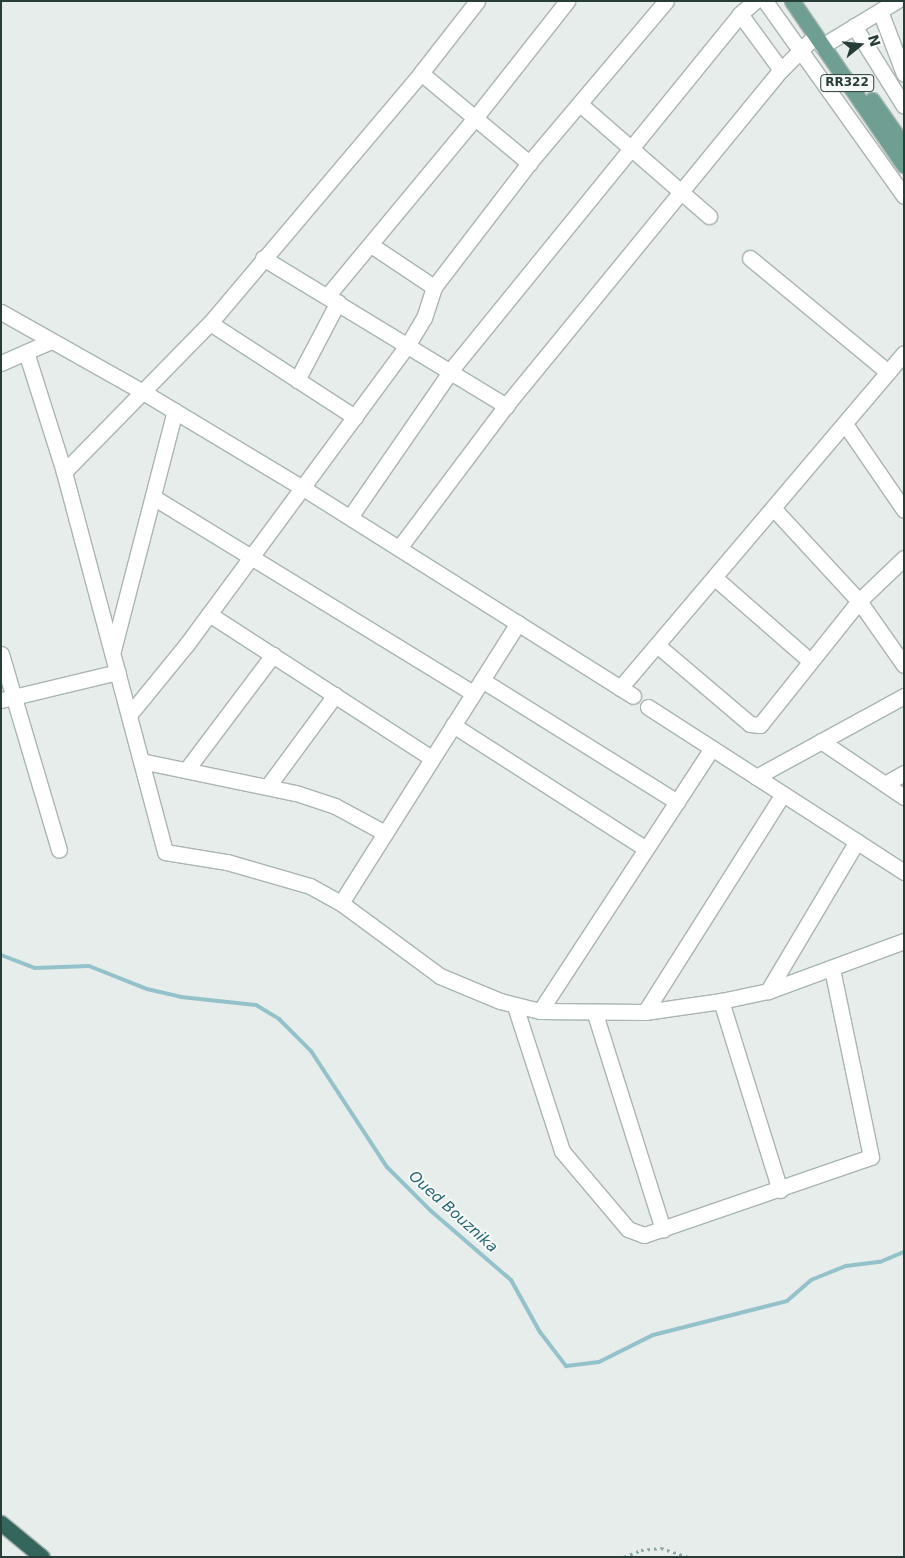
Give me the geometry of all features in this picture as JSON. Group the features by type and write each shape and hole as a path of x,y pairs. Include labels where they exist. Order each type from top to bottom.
{"highway":[{"path":"1,1524 42,1557"}],"main road":[{"name":"RR322","path":"792,1 904,146"},
{"name":"RR322","path":"804,1 822,40 904,165"}],"street":[{"path":"64,472 210,323 421,73 477,1"},
{"path":"297,380 333,298 371,244 475,118 567,1"},
{"path":"129,715 209,614 408,346 424,318 434,287 529,163 666,1"},
{"path":"350,517 450,372 740,14 755,1"},
{"path":"765,1 904,196"},
{"path":"399,548 506,406 680,191 781,70 801,49 854,26 896,1"},
{"path":"880,11 904,74"},
{"path":"740,14 781,70"},
{"path":"854,26 904,106"},
{"path":"421,73 529,163"},
{"path":"580,104 709,216"},
{"path":"371,244 434,287"},
{"path":"263,258 333,298 506,406"},
{"path":"750,258 888,372"},
{"path":"1,312 143,392 303,488 633,696"},
{"path":"210,323 355,417"},
{"path":"1,363 51,340"},
{"path":"26,352 64,472 165,852 192,855 277,874 310,886 340,904 440,976 515,1006 540,1011 595,1014 646,1012 720,1001 768,991 904,941"},
{"path":"620,688 774,509 888,372 903,357"},
{"path":"112,652 175,411"},
{"path":"845,424 904,510"},
{"path":"153,497 474,693"},
{"path":"774,509 859,602 904,665"},
{"path":"657,645 754,726 764,722 810,661 859,602 904,558"},
{"path":"715,578 810,661"},
{"path":"209,614 432,758"},
{"path":"340,904 518,623"},
{"path":"1,654 7,699 59,850"},
{"path":"188,769 273,655"},
{"path":"7,699 118,672"},
{"path":"482,680 677,802"},
{"path":"268,786 335,694"},
{"path":"756,776 904,696"},
{"path":"648,707 904,872"},
{"path":"454,725 646,849"},
{"path":"821,741 904,797"},
{"path":"540,1011 712,748"},
{"path":"141,761 268,786 335,806 385,833"},
{"path":"885,784 904,773"},
{"path":"646,1012 783,794"},
{"path":"768,991 857,841"},
{"path":"515,1006 562,1151 633,1233 644,1235 867,1160 872,1152 832,968"},
{"path":"720,1001 780,1190"},
{"path":"595,1014 663,1230"}],"path":[{"path":"624,1557 641,1550 661,1548 688,1557"}],"waterway":[{"name":"Oued Bouznika","path":"1,955 35,968 89,966 147,989 181,997 256,1005 279,1019 311,1051 387,1167 431,1211 511,1280 540,1332 566,1366 599,1362 653,1335 787,1301 811,1280 846,1266 880,1262 904,1252"}]}
